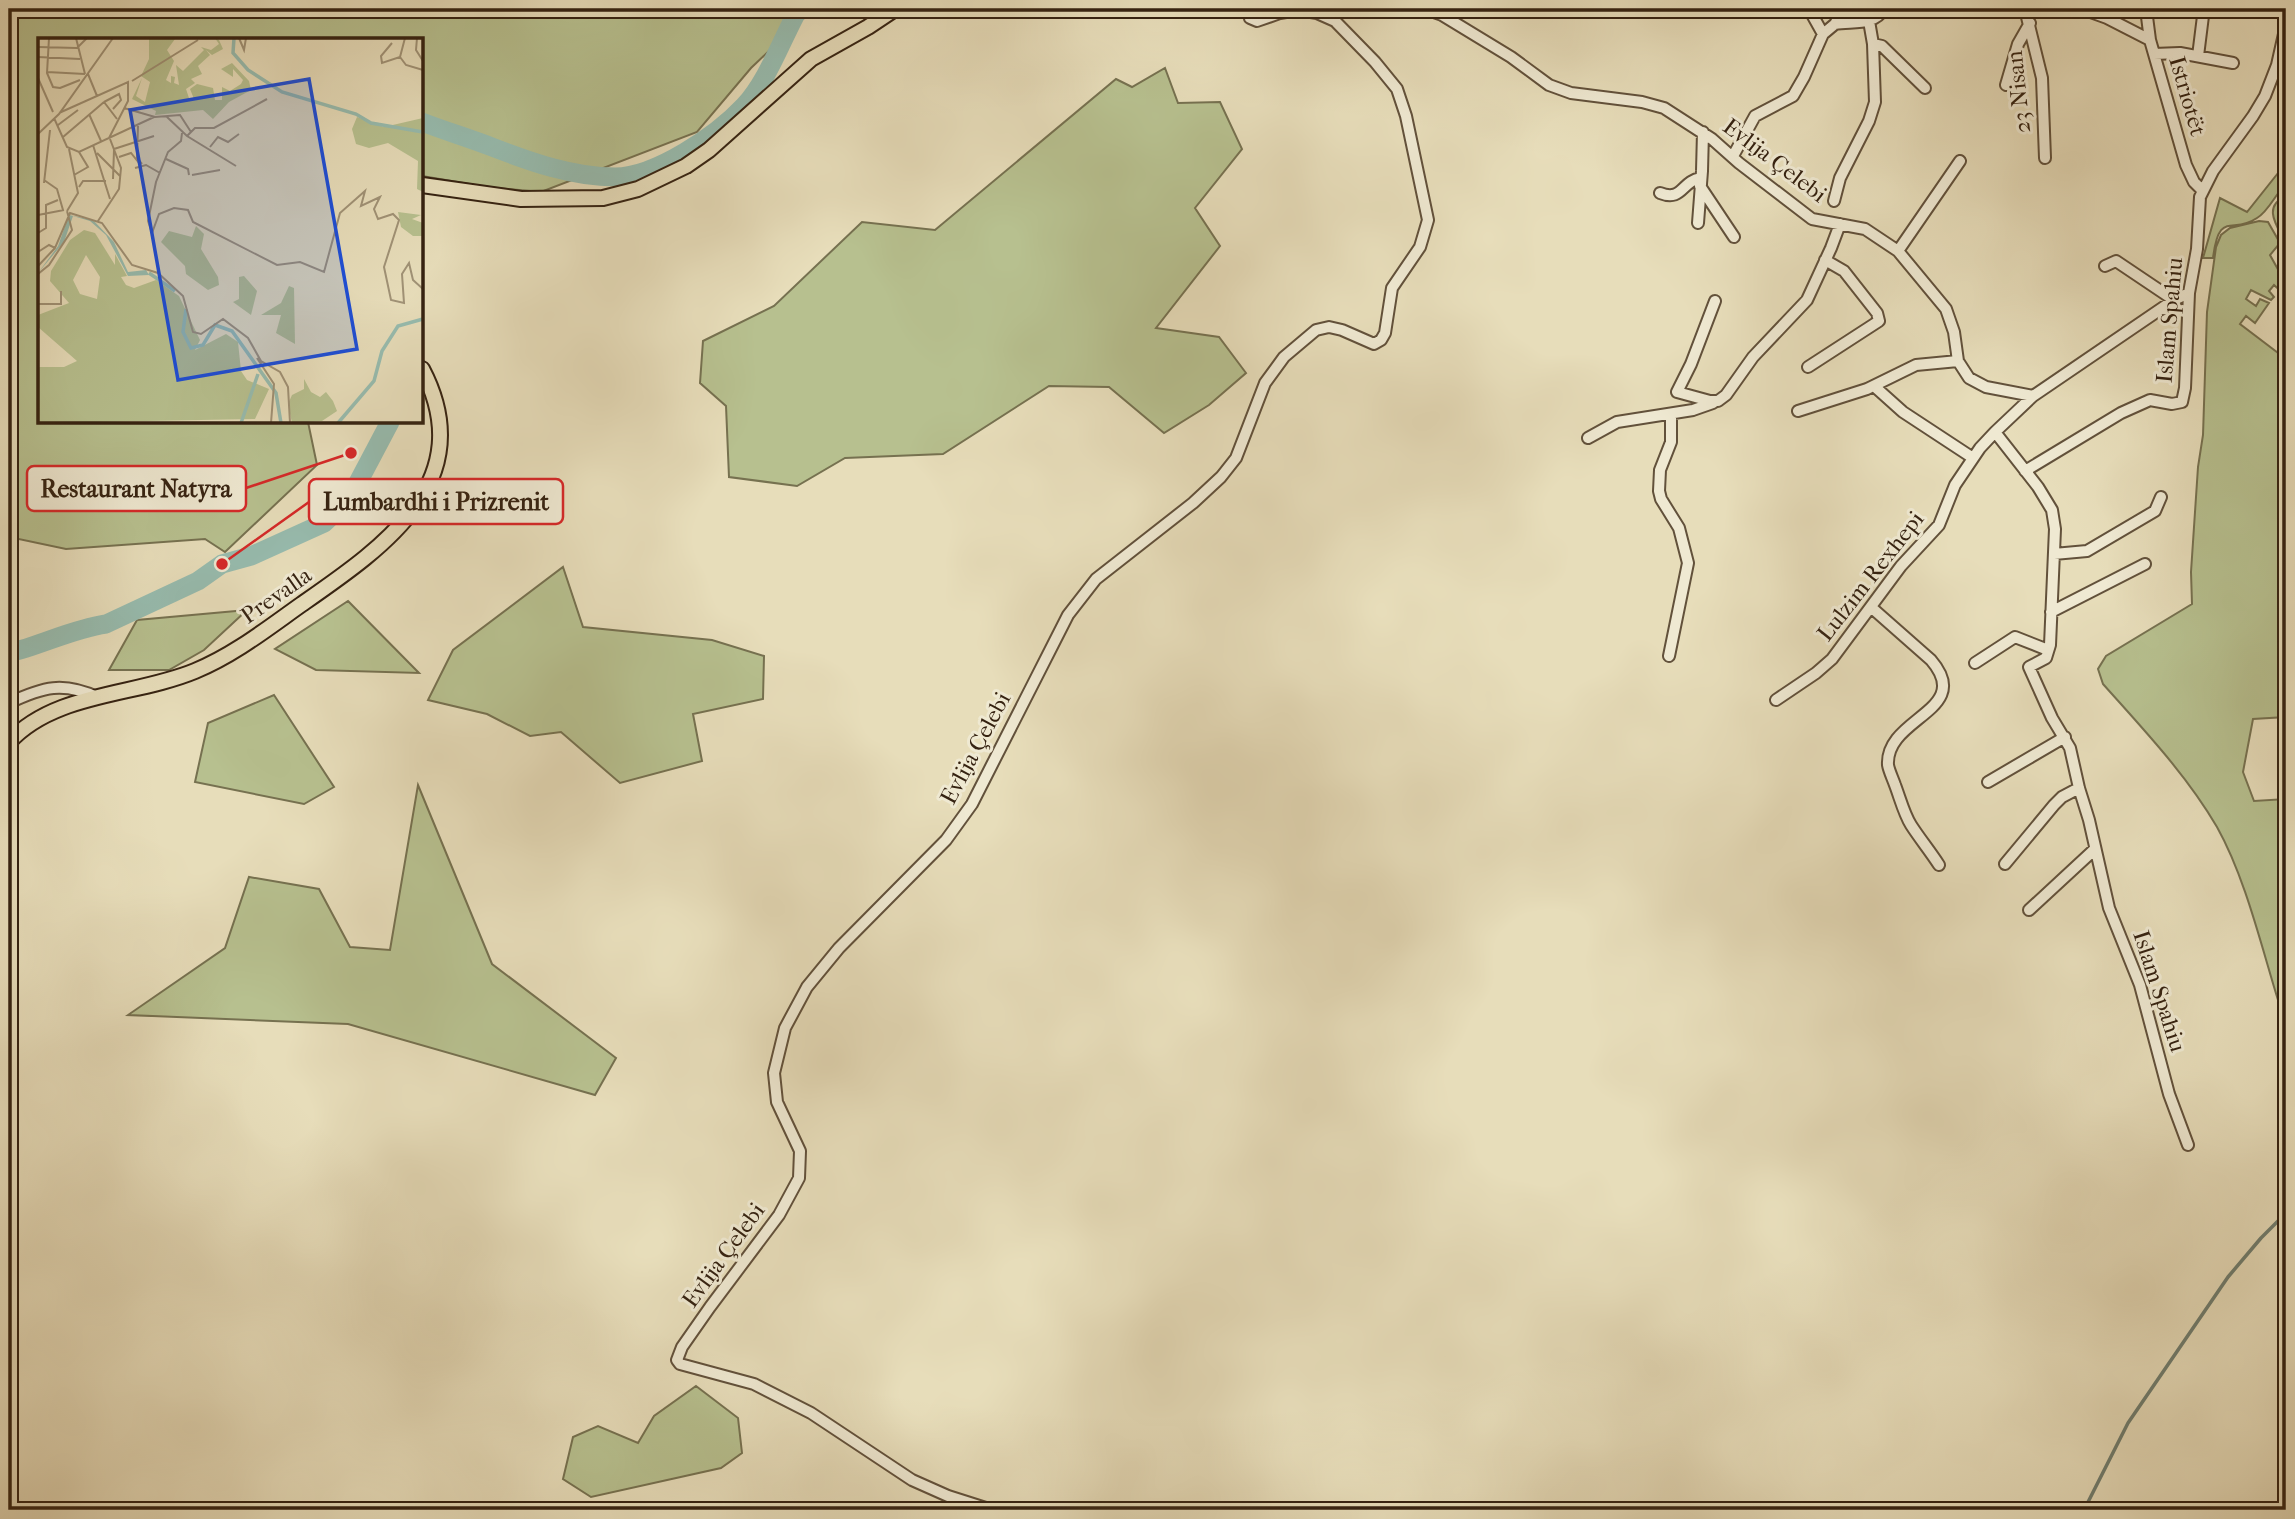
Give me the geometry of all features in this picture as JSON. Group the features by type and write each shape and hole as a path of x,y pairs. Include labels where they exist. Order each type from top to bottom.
{"main road":[{"path":"424,185 521,199 612,197 638,189 685,166 735,129 811,59 895,9"},
{"name":"Prevalla","path":"9,742 42,716 99,698 176,679 227,655 342,577 386,542 427,489 437,461 440,438 437,409 424,373"}],"street":[{"name":"Evlija Çelebi","path":"992,1510 937,1492 912,1480 811,1413 754,1384 680,1364 677,1360 682,1347 710,1307 779,1215 799,1178 800,1151 777,1102 774,1073 785,1028 807,987 845,942 946,840 972,804 1069,615 1096,579 1222,477 1236,458 1265,383 1284,357 1316,330 1329,327 1374,344 1385,334 1392,288 1414,259 1425,234 1427,220 1413,145 1397,89 1335,21 1317,13 1298,10 1257,21 1250,18 1251,9"},
{"name":"Evlija Çelebi","path":"1425,9 1442,15 1511,57 1549,85 1571,93 1642,102 1664,108 1703,132 1812,219 1865,229 1898,251 1946,309 1954,332 1958,361"},
{"path":"1809,9 1823,34"},
{"path":"1733,156 1755,116 1793,96 1823,34 1835,23 1843,9"},
{"path":"1835,23 1869,21 1879,17 1884,9"},
{"name":"23 Nisan","path":"2025,9 2042,78 2045,158"},
{"path":"2082,9 2108,18 2150,40"},
{"name":"Istriotët","path":"2146,9 2150,40 2186,165 2194,182 2203,190"},
{"path":"2198,56 2203,16 2209,9"},
{"path":"1834,201 1840,178 1870,121 1875,102 1873,44 1869,21"},
{"name":"23 Nisan","path":"2006,85 2018,44 2030,23"},
{"path":"2203,190 2265,96 2277,65 2286,25"},
{"path":"1873,44 1882,46 1925,88"},
{"path":"2154,54 2180,53 2233,63"},
{"name":"Evlija Çelebi","path":"1698,223 1703,132"},
{"path":"1898,251 1960,161"},
{"path":"1660,193 1677,195 1691,180 1700,182 1734,237"},
{"name":"Islam Spahiu","path":"2025,471 2121,413 2150,400 2172,404 2182,402 2189,293 2196,249 2197,206 2203,190"},
{"path":"1588,438 1617,422 1693,410 1718,401 1772,334 1784,326 1807,300 1840,224"},
{"path":"1808,367 1879,321 1877,313 1844,271 1825,260"},
{"path":"2105,266 2116,261 2174,300"},
{"path":"1798,411 1874,386 1916,365 1958,361 1969,378 1986,387 2033,396 2174,300 2189,293"},
{"path":"1715,301 1691,364 1677,392 1718,401"},
{"path":"1874,386 1903,412 1973,458"},
{"name":"Lulzim Rexhepi","path":"1776,700 1828,664 1902,566 1940,525 1955,485 1973,458 1995,432 2033,396"},
{"path":"1669,656 1688,563 1679,528 1659,491 1659,474 1671,442 1671,414"},
{"name":"Islam Spahiu","path":"1995,432 2052,510 2055,529 2048,650 2042,661 2029,667 2074,760 2078,789 2089,820 2109,908 2140,985 2169,1094 2189,1145"},
{"path":"2054,554 2087,551 2155,511 2161,497"},
{"path":"2051,612 2145,564"},
{"path":"1872,608 1931,660 1937,667 1943,684 1935,706 1916,719 1893,747 1888,765 1910,825 1923,839 1939,865"},
{"path":"1975,663 2015,637 2048,650"},
{"path":"9,703 41,689 62,687 82,690 99,698"},
{"path":"1988,782 2065,737"},
{"path":"2005,864 2054,805 2062,797 2078,789"},
{"path":"2029,910 2095,849"}],"green space":[{"path":"9,9 813,9 751,68 697,132 541,192 487,187 424,176 424,38 38,38 38,424 308,424 317,465 225,552 205,539 66,549 9,537"},
{"path":"1165,68 1178,103 1220,102 1242,149 1195,208 1220,246 1156,328 1219,337 1246,373 1209,405 1164,433 1109,387 1049,386 943,454 845,458 797,486 729,477 726,406 700,383 703,341 774,306 862,222 935,230 1116,79 1132,87"},
{"path":"2286,163 2286,192 2279,192 2257,218 2248,223 2223,228 2219,233 2213,258 2203,258 2220,198 2247,212"},
{"path":"2286,196 2286,244 2273,212 2278,201"},
{"path":"2259,221 2268,222 2280,243 2270,255 2280,273 2286,271 2286,296 2274,285 2269,291 2274,297 2271,300 2251,290 2246,299 2256,306 2260,299 2269,303 2255,323 2246,316 2240,324 2286,359 2286,507 2283,508 2286,526 2286,717 2253,719 2243,772 2254,801 2286,799 2286,1016 2278,1000 2236,867 2217,827 2178,770 2103,684 2098,669 2106,656 2192,604 2191,572 2198,467 2203,435 2207,312 2216,247 2221,235 2230,228"},
{"path":"563,567 583,627 712,640 764,656 763,699 693,714 702,761 620,783 561,732 530,736 487,714 428,700 453,650"},
{"path":"348,601 419,673 316,670 275,649"},
{"path":"247,610 204,650 169,670 109,670 137,620"},
{"path":"274,695 334,787 304,804 195,782 208,723"},
{"path":"418,785 492,964 616,1058 595,1095 348,1024 128,1015 225,948 249,877 319,889 350,947 390,950"},
{"path":"696,1386 738,1418 742,1453 721,1468 591,1497 563,1479 573,1437 598,1426 638,1443 654,1416"}],"waterway":[{"path":"424,123 552,168 615,177 648,170 702,141 744,106 759,86 796,14 802,9"},
{"path":"9,653 106,624 198,581 222,564 251,556 324,523 353,492 389,424"},
{"path":"2084,1510 2128,1423 2228,1277 2286,1213"}],"place":[{"name":"Restaurant Natyra","path":"351,453"},
{"name":"Lumbardhi i Prizrenit","path":"222,564"}]}
